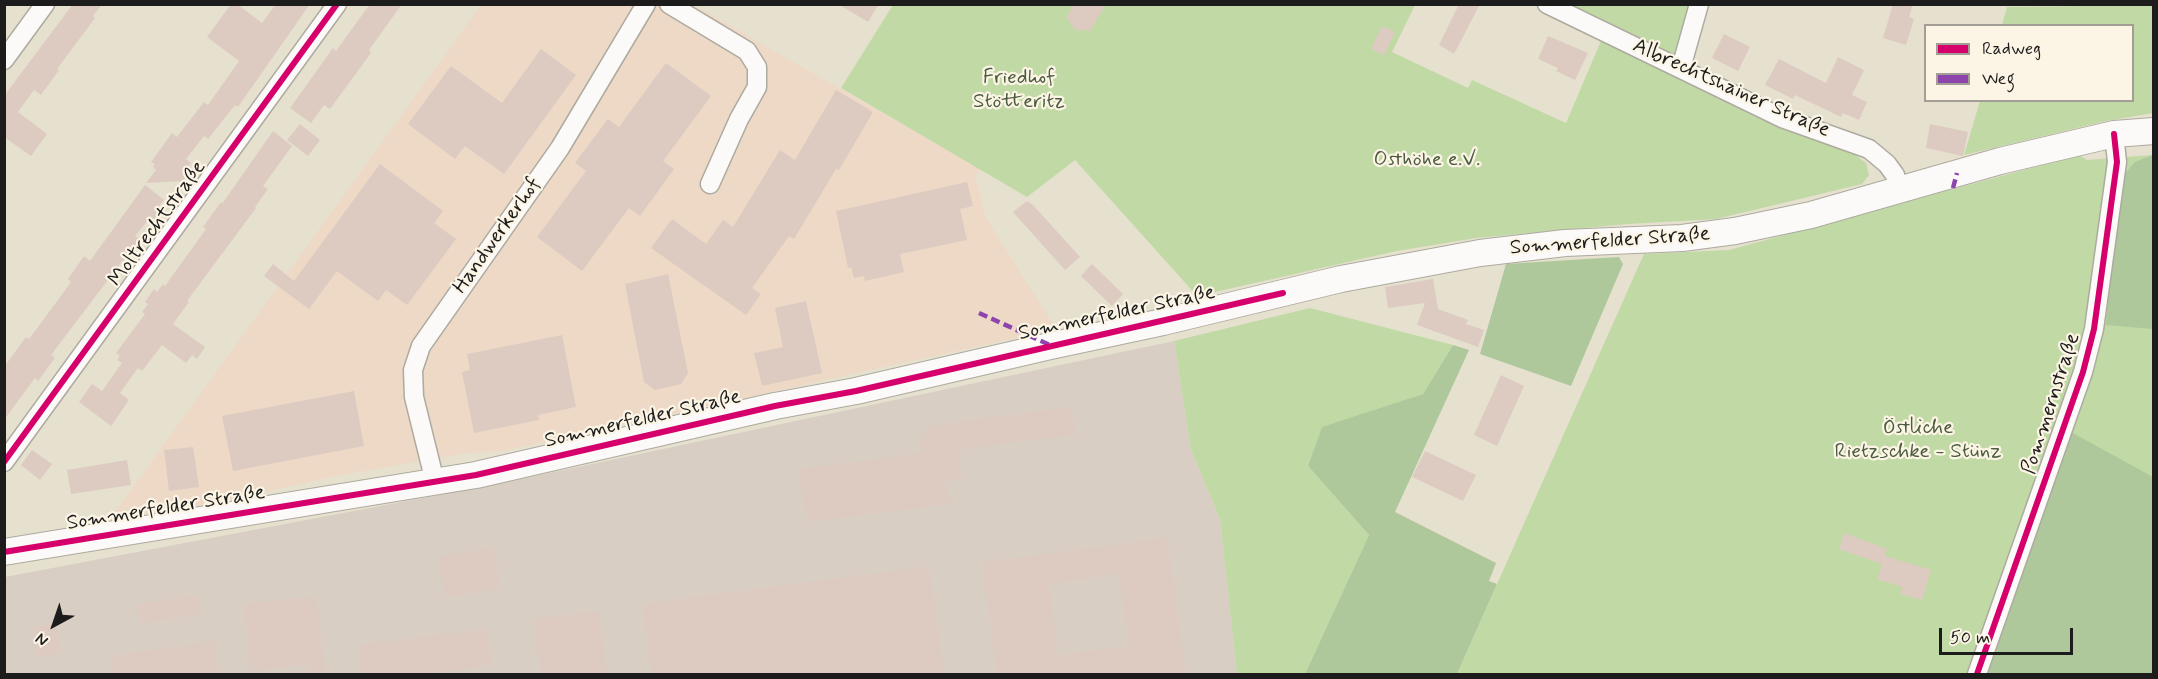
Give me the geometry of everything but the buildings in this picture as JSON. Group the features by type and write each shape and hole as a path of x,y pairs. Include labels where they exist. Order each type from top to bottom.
{"main road":[{"name":"Sommerfelder Straße","path":"4,552 476,475 775,406 856,391 1202,313 1341,279 1480,253 1565,243 1643,240 1735,231 1811,215 2000,161 2114,134 2154,131"}],"street":[{"path":"4,60 45,4"},
{"name":"Moltrechtstraße","path":"4,462 337,4"},
{"name":"Handwerkerhof","path":"435,482 414,397 412,370 421,346 560,148 646,4"},
{"path":"669,4 747,51 757,67 757,87 739,119 710,184"},
{"name":"Albrechtshainer Straße","path":"1546,4 1782,118 1869,149 1887,164 1899,189"},
{"path":"1681,68 1699,4"},
{"name":"Pommernstraße","path":"1977,675 2089,351 2117,162 2114,134"}],"shaded area":[{"path":"481,5 694,5 980,169 975,176 986,218 1056,329 504,451 467,453 331,477 221,502 150,513 115,512"},
{"path":"1174,341 1191,450 1220,519 1237,674 5,674 5,577 507,482"}],"green space":[{"path":"893,5 1415,5 1392,52 1468,88 1472,80 1566,123 1601,41 1760,119 1855,155 1866,163 1869,175 1862,184 1716,219 1628,224 1476,238 1397,251 1197,296 1075,160 1027,197 841,88"},
{"path":"1567,5 1691,5 1677,56"},
{"path":"2154,5 2153,113 2106,121 1964,155 1980,102 2134,102 2134,24 2002,24 2007,7"},
{"name":"Östliche Rietzschke - Stünz","path":"2079,155 2087,160 2153,155 2153,674 1457,674 1644,254 1729,250"},
{"path":"2153,155 2153,329 2106,325 2117,199 2123,176 2135,162"},
{"path":"1619,257 1623,264 1571,386 1480,354 1506,264"},
{"path":"1310,308 1453,345 1423,394 1322,428 1308,466 1369,535 1305,674 1237,674 1220,519 1191,450 1174,341"},
{"path":"1453,345 1469,350 1395,512 1496,563 1489,581 1497,584 1457,674 1305,674 1369,535 1308,466 1322,427 1423,394"},
{"path":"2071,432 2153,477 2153,674 1988,674"}],"marked path":[{"path":"1953,188 1957,173"},
{"path":"979,313 1050,345"}],"cycle path":[{"path":"4,462 337,4"},
{"path":"1977,674 2083,372 2094,329 2117,162 2114,134"},
{"path":"4,552 476,475 1283,293"}],"park label":[{"name":"Friedhof Stötteritz","path":"1019,91"},
{"name":"Osthöhe e.V.","path":"1427,161"}]}
